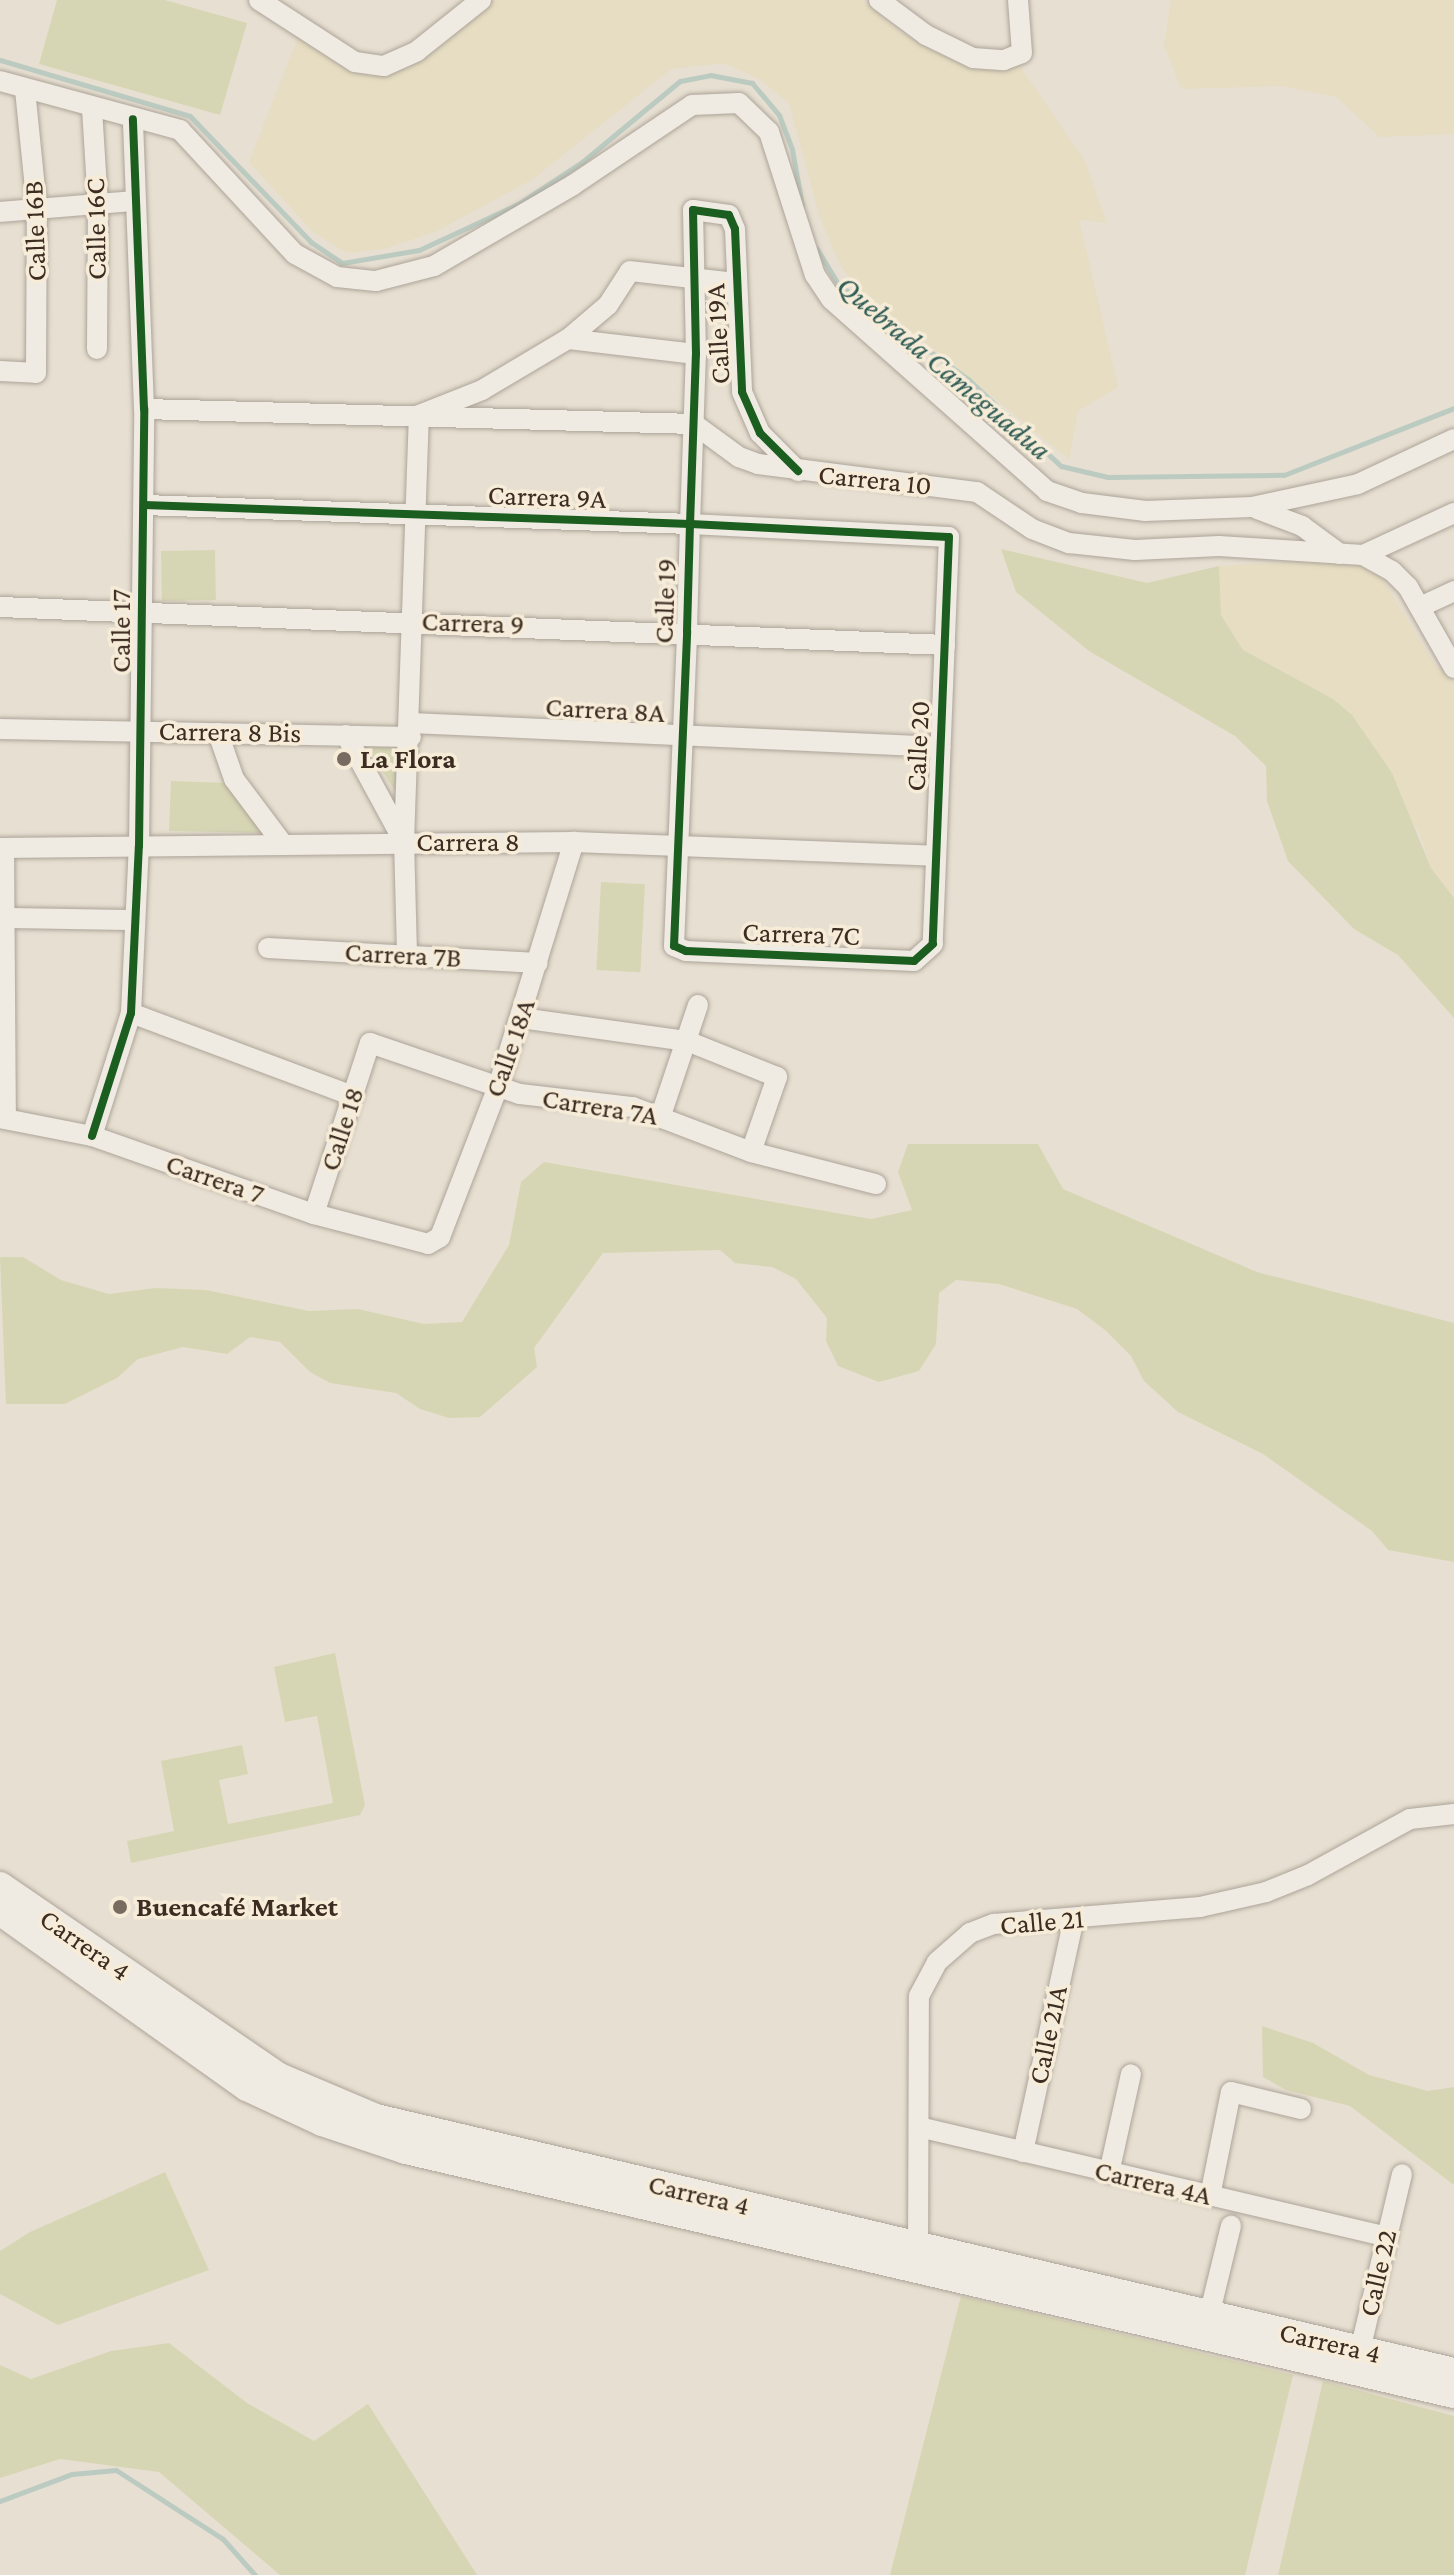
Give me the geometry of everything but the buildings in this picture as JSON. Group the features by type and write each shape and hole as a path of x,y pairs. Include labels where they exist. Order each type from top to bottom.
{"main road":[{"name":"Carrera 4","path":"0,1886 34,1921 223,2071 322,2122 484,2171 1209,2316 1454,2394"},
{"name":"Carrera 4","path":"0,1911 34,1921"},
{"name":"Carrera 4","path":"918,2260 1357,2361 1454,2372"}],"street":[{"path":"259,0 355,62 384,66 417,51 481,0"},
{"path":"879,0 926,35 973,58 1004,60 1022,53 1023,9 1018,0"},
{"path":"0,81 92,109 180,130 198,145 295,254 337,277 376,281 434,266 573,185 692,105 739,103 769,132 815,275 831,299 1047,491 1082,503 1145,511 1252,507 1358,484 1454,439"},
{"name":"Calle 16B","path":"0,371 36,373 37,208 25,90"},
{"name":"Calle 16C","path":"92,109 98,204 97,349"},
{"name":"Calle 17","path":"92,1136 131,1013 132,920 144,730 144,409 133,119"},
{"path":"0,212 135,201"},
{"name":"Calle 19","path":"674,946 696,354 693,210"},
{"name":"Calle 19A","path":"693,210 721,210 729,215 742,392 760,433 798,471"},
{"path":"419,415 482,390 568,339 608,305 630,271 736,283"},
{"path":"568,339 696,354"},
{"path":"144,409 694,424"},
{"path":"407,954 404,842 411,730 419,415"},
{"name":"Carrera 10","path":"694,424 739,457 798,471 977,492 1032,529 1104,549 1219,546 1363,555"},
{"name":"Carrera 9A","path":"144,505 690,524 949,537"},
{"path":"1252,507 1302,526 1340,554"},
{"path":"1363,555 1454,513"},
{"name":"Calle 20","path":"926,955 933,944 949,537"},
{"path":"1363,555 1392,571 1420,607 1432,637 1454,668"},
{"path":"1420,607 1454,591"},
{"name":"Carrera 9","path":"0,607 687,631 945,645"},
{"name":"Carrera 8 Bis","path":"0,729 346,735 411,730"},
{"name":"Carrera 8A","path":"411,730 682,735 940,747"},
{"path":"218,733 234,779 282,843"},
{"path":"346,735 404,842"},
{"name":"Carrera 8","path":"2,848 574,842 935,856"},
{"name":"Calle 18A","path":"428,1244 440,1237 498,1087 574,842"},
{"path":"2,848 6,918 3,1118"},
{"path":"6,918 132,920"},
{"name":"Carrera 7C","path":"674,946 686,951 914,961 926,955"},
{"name":"Carrera 7B","path":"268,948 538,963"},
{"path":"661,1115 698,1005"},
{"path":"131,1013 353,1096"},
{"path":"521,1018 687,1041 777,1077 751,1152"},
{"name":"Calle 18","path":"314,1214 370,1043"},
{"name":"Carrera 7A","path":"370,1043 498,1087 661,1115 751,1152 876,1184"},
{"name":"Carrera 7","path":"3,1118 92,1136 314,1214 428,1244"},
{"name":"Calle 21","path":"918,2260 919,1996 937,1962 970,1933 994,1924 1200,1907 1266,1892 1308,1875 1410,1819 1454,1814"},
{"name":"Calle 21A","path":"1023,2152 1074,1918"},
{"path":"1109,2173 1131,2074"},
{"path":"1210,2196 1231,2092 1301,2109"},
{"name":"Carrera 4A","path":"919,2127 1387,2237"},
{"name":"Calle 22","path":"1357,2361 1402,2174"},
{"path":"1209,2316 1231,2226"}],"shaded area":[{"path":"494,0 862,0 900,32 935,52 970,64 1019,65 1084,159 1107,223 1079,219 1118,387 1078,411 1069,459 859,289 840,265 820,218 789,103 759,79 724,63 671,69 533,179 437,231 384,249 347,253 312,231 249,162 299,35 390,72 419,62"},
{"path":"1171,0 1454,0 1454,134 1380,137 1336,97 1281,86 1181,89 1164,45"},
{"path":"1320,560 1366,566 1380,575 1436,667 1454,677 1454,898 1431,868 1419,831 1275,671 1243,650 1221,615 1219,566"}],"green space":[{"path":"57,0 165,0 247,23 220,115 39,64"},
{"path":"1001,549 1147,583 1219,566 1221,615 1243,650 1333,699 1352,715 1392,773 1431,868 1454,898 1454,1018 1398,955 1354,929 1288,861 1267,801 1266,766 1235,736 1089,651 1016,592"},
{"path":"215,550 216,600 162,601 161,551"},
{"path":"366,745 397,745 402,751 400,799"},
{"path":"171,781 227,783 262,833 169,831"},
{"path":"601,882 645,884 640,972 596,970"},
{"path":"908,1144 1038,1144 1063,1189 1257,1272 1454,1323 1454,1562 1388,1550 1372,1531 1263,1454 1178,1412 1144,1381 1131,1356 1105,1330 1077,1309 999,1284 956,1280 939,1293 936,1344 919,1371 879,1382 838,1366 826,1341 827,1318 796,1279 772,1267 735,1263 720,1250 603,1253 534,1348 537,1367 480,1417 449,1418 420,1409 396,1393 330,1383 310,1372 280,1342 250,1337 227,1354 183,1347 138,1359 117,1378 65,1404 6,1404 0,1257 23,1257 61,1280 109,1294 155,1288 206,1290 309,1311 358,1309 424,1324 462,1322 509,1245 521,1182 544,1162 871,1219 912,1210 898,1172"},
{"path":"335,1653 365,1805 360,1815 131,1863 127,1841 174,1831 161,1761 242,1745 248,1774 219,1780 228,1824 333,1803 317,1716 285,1722 274,1667"},
{"path":"1262,2026 1313,2043 1369,2075 1428,2091 1454,2087 1454,2185 1350,2106 1286,2090 1263,2077"},
{"path":"165,2172 209,2270 58,2325 0,2294 0,2251 30,2232"},
{"path":"961,2296 1293,2375 1245,2575 890,2575"},
{"path":"169,2343 247,2403 314,2441 368,2404 477,2575 280,2575 159,2472 60,2459 0,2478 0,2365 31,2379 111,2351"},
{"path":"1323,2381 1454,2416 1454,2575 1278,2575"}],"waterway":[{"name":"Quebrada Cameguadua","path":"0,60 190,116 311,242 342,263 419,250 518,204 582,162 680,81 710,75 752,83 779,115 792,149 802,205"},
{"name":"Quebrada Cameguadua","path":"817,249 838,284 969,380 1061,466 1108,477 1284,475 1454,408"},
{"path":"0,2501 72,2474 116,2470 223,2539 255,2575"}],"cycle path":[{"path":"92,1136 131,1013 139,846 144,409 133,119"},
{"path":"144,505 690,524 949,537 933,944 914,961 686,951 674,946 687,631 690,524 696,354 693,210 729,215 735,229 742,392 760,433 798,471"}],"place":[{"name":"La Flora","path":"344,759"},
{"name":"Buencafé Market","path":"120,1907"}]}
